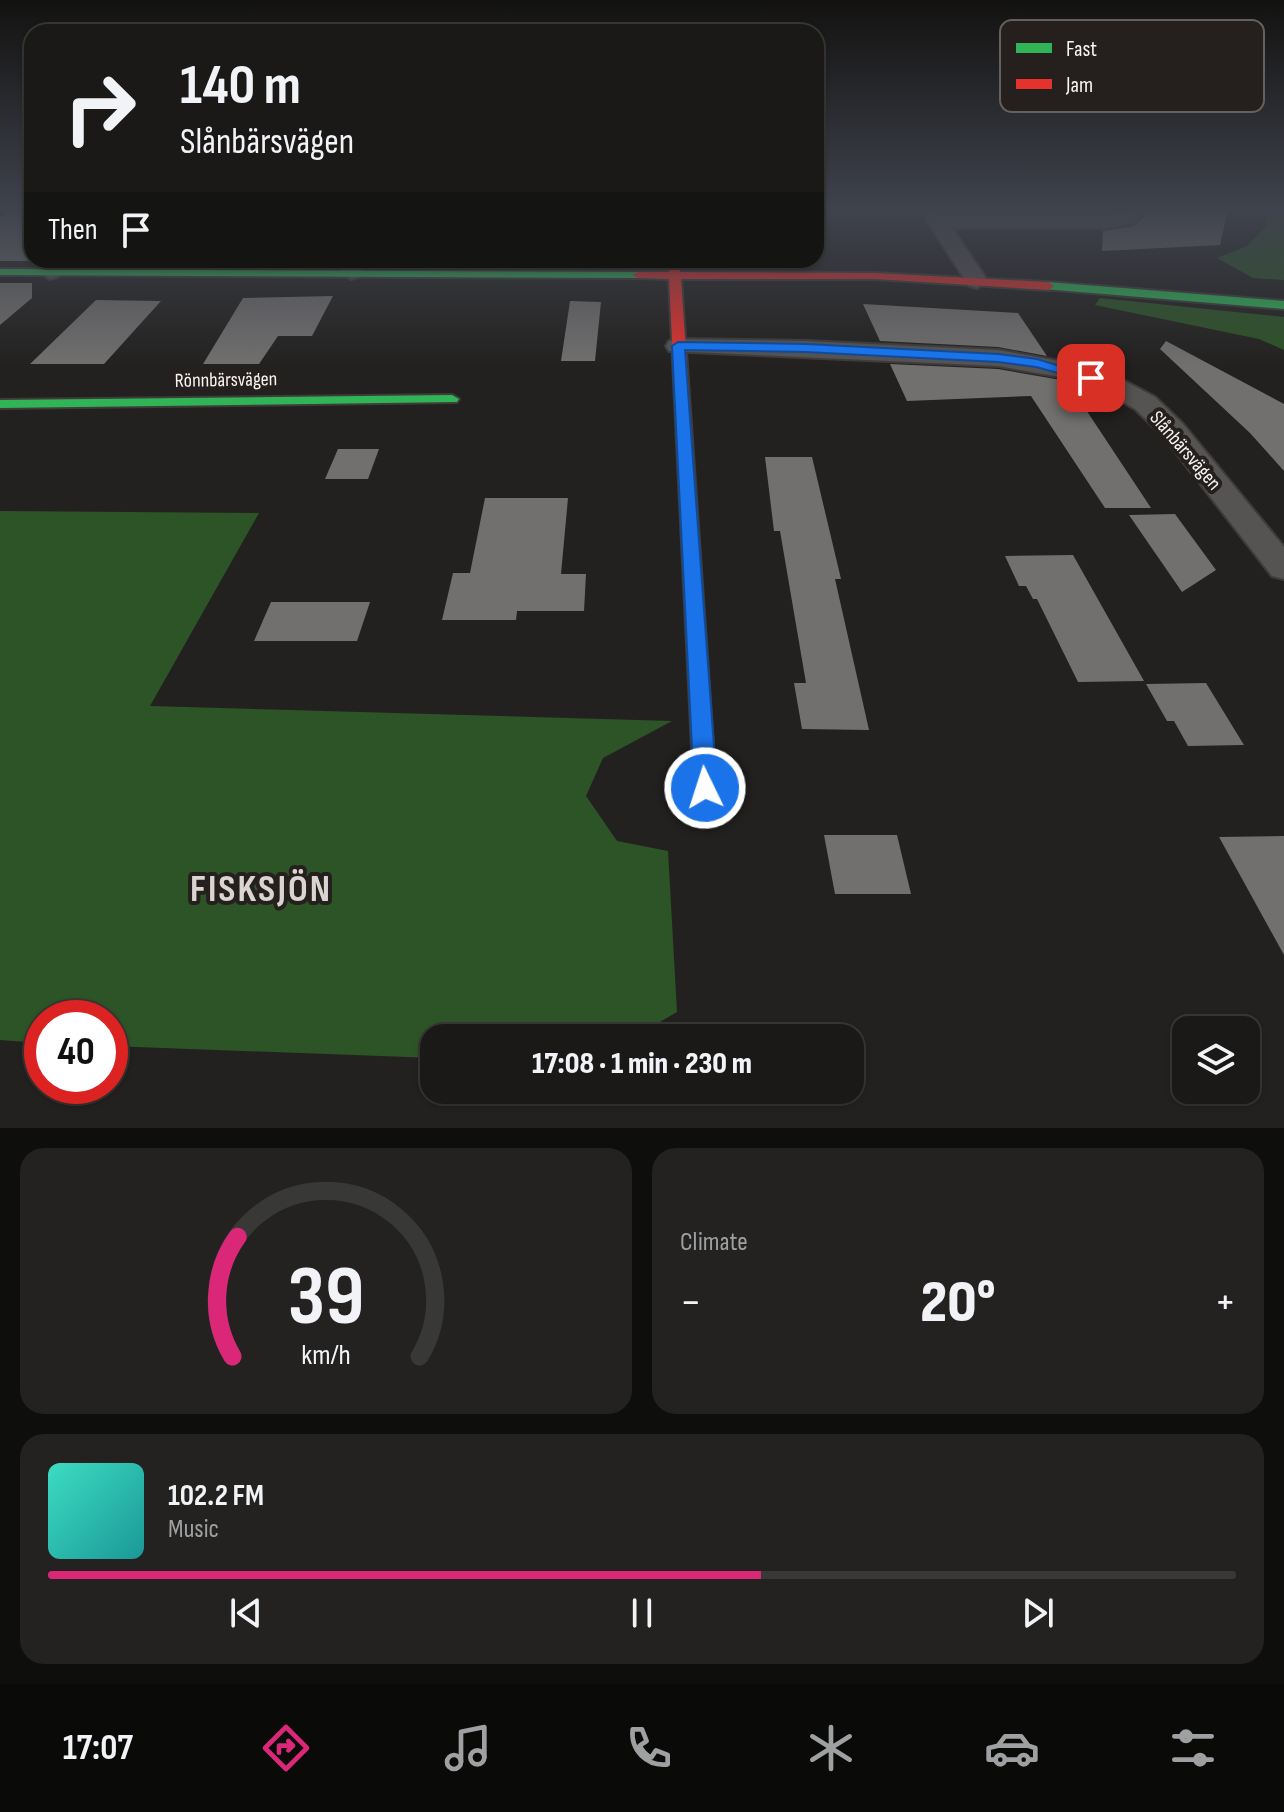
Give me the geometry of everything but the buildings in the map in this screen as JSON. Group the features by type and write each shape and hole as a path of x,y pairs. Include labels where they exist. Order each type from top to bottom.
{"street":[{"path":"965,263 977,281"},
{"path":"0,272 37,268"},
{"path":"675,268 705,788"},
{"path":"697,268 977,281 1284,305"},
{"name":"Slånbärsvägen","path":"678,346 806,348 998,358 1071,371 1112,385 1145,403 1173,430 1284,569"},
{"name":"Rönnbärsvägen","path":"0,404 452,399"}],"green space":[{"path":"1225,263 1284,263 1284,280 1253,278"},
{"path":"1100,298 1284,317 1284,350 1259,339 1095,305"},
{"path":"0,511 259,513 150,706 672,721 603,758 586,796 617,841 668,851 677,1012 656,1024 420,1024 420,1057 128,1047 128,1000 24,1000 24,1042 0,1040"}],"traffic: fast":[{"path":"0,272 638,275"},
{"path":"1048,286 1284,305"},
{"path":"0,404 452,399"}],"traffic: jam":[{"path":"674,268 705,788"},
{"path":"638,275 875,276 1048,286"}],"district":[{"name":"FISKSJÖN","path":"261,888"}],"route":[{"path":"705,788 678,346 806,348 998,358 1037,363 1091,378"}]}
